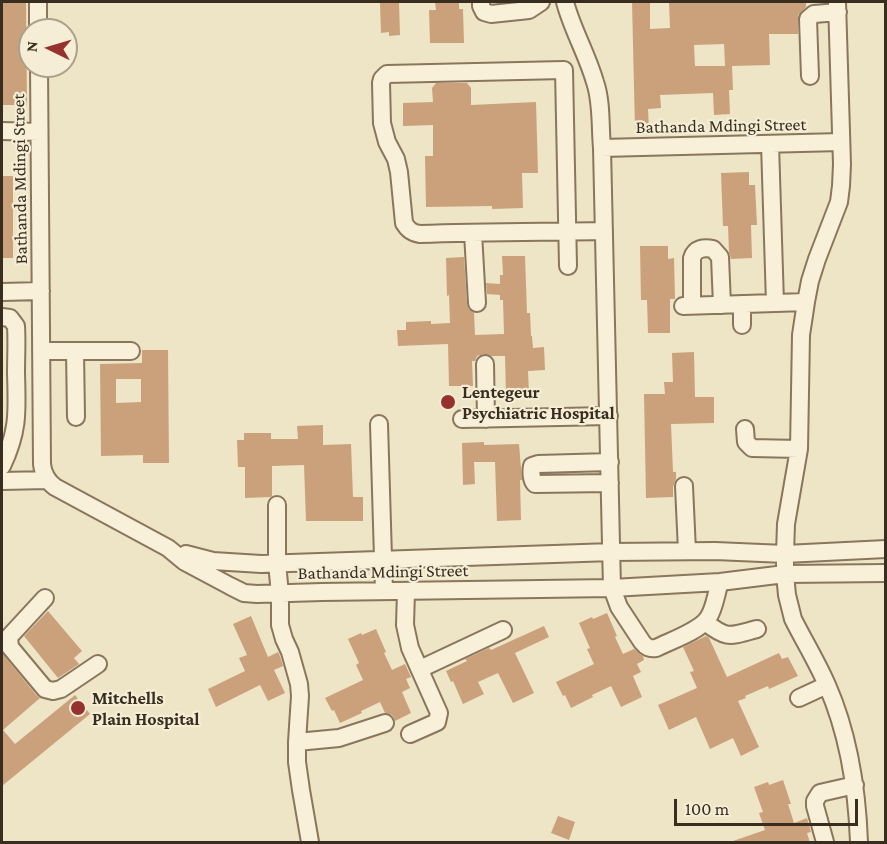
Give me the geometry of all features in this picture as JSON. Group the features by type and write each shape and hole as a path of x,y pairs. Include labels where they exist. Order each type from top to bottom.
{"street":[{"path":"38,2 38,18"},
{"path":"481,2 484,12 491,14 529,10 541,2"},
{"path":"565,2 596,84 602,148 612,588 619,607 646,647 656,648 705,622 711,612 720,582"},
{"path":"810,76 808,20 814,14 837,7 842,186 839,202 817,260 806,302 800,353 799,449 786,524 785,574 789,608 827,685 850,753 855,784 859,843"},
{"path":"587,58 564,70 387,74 382,79 380,90 384,133 396,159 399,172 404,223 414,233 604,231"},
{"path":"564,70 568,266"},
{"name":"Bathanda Mdingi Street","path":"39,78 42,464 47,480 55,487 168,548 185,561 244,593 612,588 720,582 785,574 885,573"},
{"path":"2,132 39,132"},
{"name":"Bathanda Mdingi Street","path":"602,148 841,142"},
{"path":"770,144 775,303"},
{"path":"473,233 477,303"},
{"path":"722,305 720,257 713,249 695,251 692,258 687,306 722,305 806,302"},
{"name":"Bathanda Mdingi Street","path":"2,292 41,291"},
{"path":"742,304 742,325"},
{"path":"2,317 10,318 16,326 18,404 14,436 2,466"},
{"path":"41,351 131,351"},
{"path":"75,351 76,417"},
{"path":"484,364 486,419"},
{"path":"462,419 609,416"},
{"path":"380,424 384,591"},
{"path":"745,429 745,440 752,448 799,449"},
{"path":"610,462 532,466 532,478 535,484 610,483"},
{"path":"2,481 47,480"},
{"path":"684,486 687,551"},
{"path":"277,506 280,625 299,684 297,762 310,843"},
{"name":"Bathanda Mdingi Street","path":"168,548 213,561 277,563 612,552 715,551 785,554 885,549"},
{"path":"406,591 405,610 410,648 439,711 437,722 410,734"},
{"path":"45,598 9,637 10,647 15,654 45,689 53,691 61,690 98,664"},
{"path":"705,622 724,635 732,636 757,629"},
{"path":"420,669 503,630"},
{"path":"799,698 827,685"},
{"path":"297,742 339,738 385,723"},
{"path":"825,843 815,806 817,796 820,793 855,784"}],"building":[{"path":"2,2 26,2 26,18 18,18 18,78 27,78 27,105 2,105"},
{"path":"380,2 399,2 400,35 389,36 389,32 381,33"},
{"path":"435,2 459,2 459,9 463,9 464,43 430,43 429,10 436,10"},
{"path":"632,2 650,2 650,29 670,28 669,2 806,2 806,7 798,15 798,34 769,34 770,65 732,66 733,90 729,90 730,114 714,115 713,93 660,95 661,108 648,109 649,129 635,129","holes":["724,44 725,66 695,66 694,45"]},
{"path":"436,83 467,83 471,88 471,105 536,102 538,173 522,173 523,208 426,207 425,156 433,156 433,125 403,126 403,103 433,102 432,88"},
{"path":"749,172 749,185 755,185 757,225 751,225 752,258 731,259 728,226 723,226 721,173"},
{"path":"2,176 13,176 13,258 2,258"},
{"path":"640,246 668,246 668,259 674,258 675,299 670,299 670,333 648,333 647,300 641,300"},
{"path":"502,256 525,256 527,313 530,313 533,348 544,347 545,370 528,371 529,394 506,395 505,356 484,354 477,356 475,361 472,361 473,386 449,386 448,344 398,346 397,330 406,330 406,322 450,323 446,258 464,257 467,304 474,313 475,335 504,334 503,300 500,300 500,295 487,294 486,283 500,284 500,275 503,275"},
{"path":"142,350 168,350 169,463 143,463 143,455 101,456 100,364 142,363","holes":["116,379 141,379 141,402 116,403"]},
{"path":"694,352 695,397 714,397 714,423 671,424 673,472 676,472 673,497 646,498 644,394 665,394 664,382 673,382 672,353"},
{"path":"323,425 323,445 351,444 353,497 363,497 363,521 306,521 304,465 272,466 272,496 245,498 245,467 238,467 237,440 244,440 244,433 271,433 271,439 298,439 297,426"},
{"path":"484,442 484,445 519,444 522,480 520,480 521,520 497,521 495,462 474,462 475,484 463,485 462,443"},
{"path":"48,611 82,651 74,658 79,664 58,678 24,636"},
{"path":"607,613 623,654 634,649 643,656 644,660 637,664 641,672 633,676 642,697 621,707 611,686 571,708 556,682 594,664 579,623"},
{"path":"251,616 268,657 278,652 280,656 283,666 274,670 285,693 268,701 260,685 216,707 208,689 245,671 239,658 247,655 233,624"},
{"path":"544,626 549,637 515,653 534,693 513,703 498,673 478,682 484,694 463,704 446,671 467,661 465,659"},
{"path":"376,629 392,670 405,664 411,677 406,679 410,688 402,692 411,713 395,721 392,715 385,713 380,702 340,723 325,698 363,680 356,665 359,663 348,639"},
{"path":"706,636 727,677 779,653 782,659 788,657 798,676 769,689 768,686 738,701 759,747 741,756 733,738 710,749 696,717 669,730 658,705 697,688 690,672 694,671 683,647"},
{"path":"2,653 40,698 3,730 15,744 75,695 90,714 2,786"},
{"path":"783,780 791,804 788,804 794,823 807,818 811,832 807,833 810,843 733,843 733,841 765,830 759,813 763,812 754,787"},
{"path":"558,816 575,822 569,840 551,833"}],"place":[{"name":"Lentegeur Psychiatric Hospital","path":"448,402"},
{"name":"Mitchells Plain Hospital","path":"78,708"}]}
